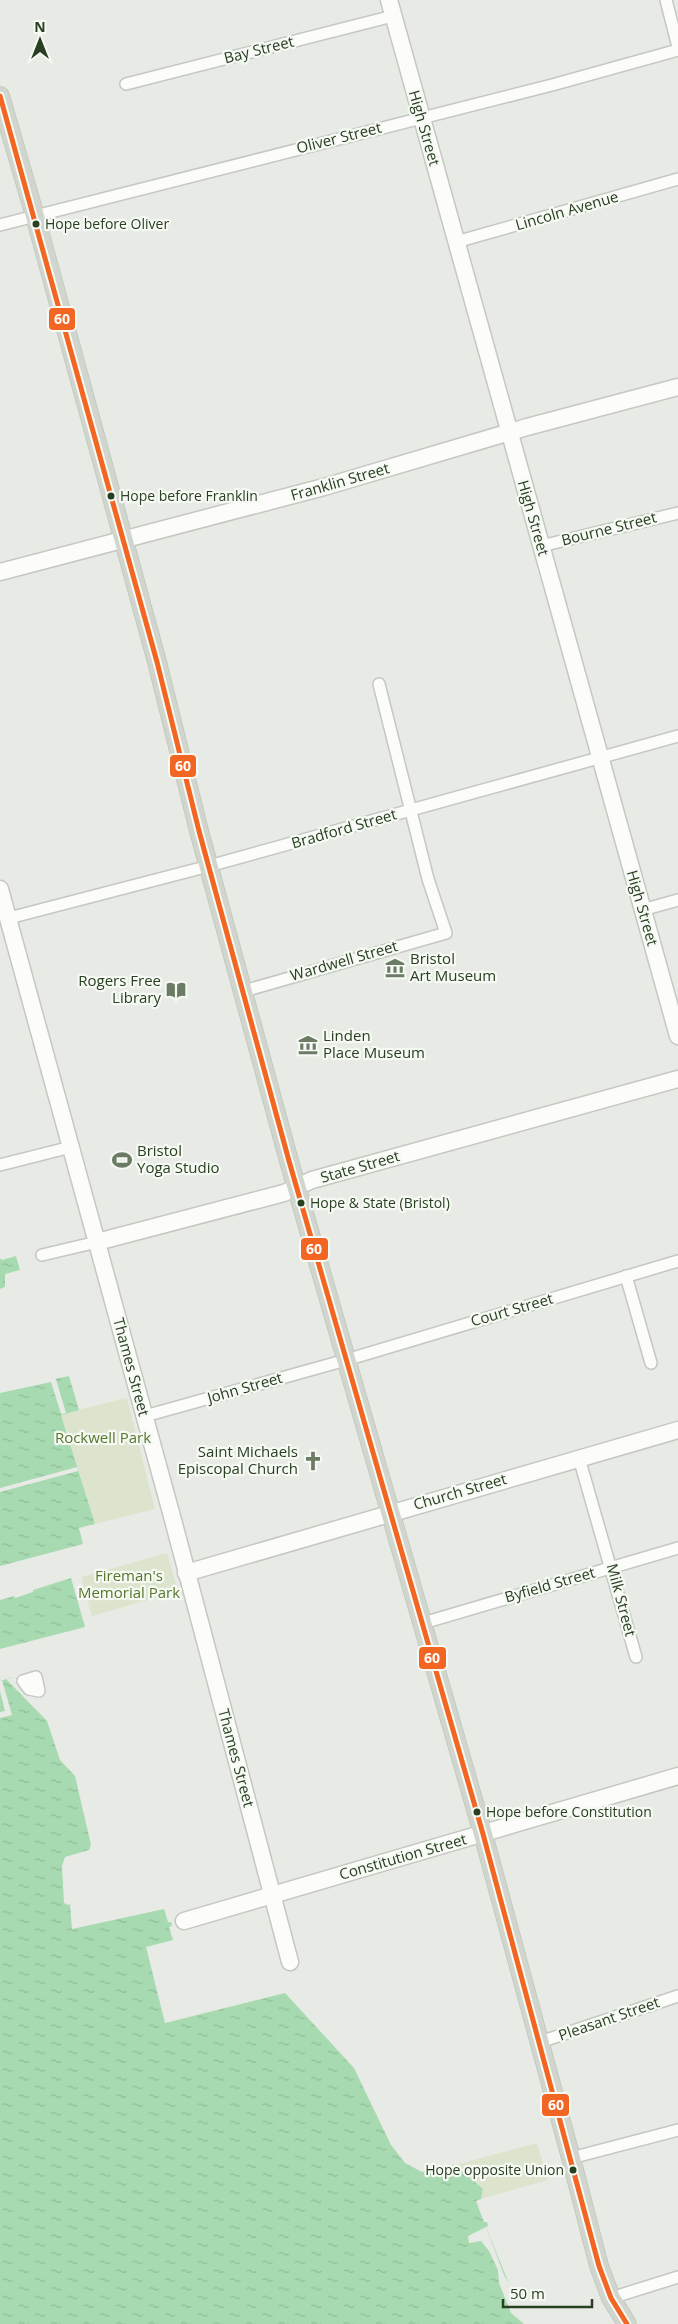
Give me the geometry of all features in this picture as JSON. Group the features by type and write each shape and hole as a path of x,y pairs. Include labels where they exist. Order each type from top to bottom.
{"main road":[{"path":"0,96 35,216 209,866 298,1188 483,1834 571,2158 598,2266 611,2298 627,2324"}],"street":[{"name":"High Street","path":"389,0 420,118 678,1036"},
{"path":"666,0 678,48"},
{"name":"Bay Street","path":"126,84 393,16"},
{"name":"Oliver Street","path":"0,225 420,118 678,48"},
{"name":"Lincoln Avenue","path":"456,242 678,179"},
{"name":"Franklin Street","path":"0,572 324,487 509,433 678,387"},
{"name":"Bourne Street","path":"541,546 678,512"},
{"path":"379,684 410,810"},
{"name":"Bradford Street","path":"9,918 209,866 678,736"},
{"name":"Wardwell Street","path":"244,991 446,933 428,879 410,810"},
{"name":"Thames Street","path":"0,889 145,1416 290,1962"},
{"path":"642,910 678,900"},
{"name":"State Street","path":"42,1255 298,1188 312,1180 678,1079"},
{"path":"0,1165 71,1147"},
{"name":"Court Street","path":"346,1360 678,1262"},
{"path":"626,1276 651,1363"},
{"name":"John Street","path":"145,1416 346,1360"},
{"name":"Church Street","path":"186,1573 390,1512 678,1430"},
{"name":"Milk Street","path":"579,1458 636,1656"},
{"name":"Byfield Street","path":"423,1623 678,1548"},
{"name":"Constitution Street","path":"184,1921 678,1776"},
{"name":"Pleasant Street","path":"540,2042 678,1996"},
{"path":"571,2158 678,2130"},
{"path":"611,2298 678,2277"}],"green space":[{"name":"Rockwell Park","path":"127,1398 155,1509 95,1524 61,1414"},
{"name":"Fireman's Memorial Park","path":"167,1553 178,1591 92,1616 81,1577"},
{"path":"537,2143 548,2180 481,2199 483,2189 455,2165"}],"water":[{"path":"16,1256 20,1270 5,1274 5,1287 0,1289 0,1258 2,1260"},
{"path":"69,1376 79,1410 61,1415 95,1524 79,1528 83,1544 0,1566 0,1390"},
{"path":"71,1578 85,1627 0,1649 0,1600 14,1596 15,1598"},
{"path":"12,1677 50,1718 68,1760 80,1776 96,1845 92,1851 71,1859 67,1867 72,1929 164,1909 168,1922 171,1922 172,1926 169,1927 173,1940 146,1947 165,2023 285,1993 354,2068 391,2145 405,2163 422,2172 455,2165 483,2189 481,2199 476,2201 484,2222 487,2222 488,2226 486,2227 517,2304 540,2324 0,2324 0,1681"}],"pier":[{"path":"55,1376 66,1413 61,1414 51,1382 0,1393 0,1387"},
{"path":"77,1467 78,1471 0,1492 0,1488"},
{"path":"14,1677 52,1716 70,1759 82,1775 98,1845 94,1853 86,1858 73,1861 70,1867 73,1903 68,1905 64,1903 62,1866 65,1857 89,1850 91,1845 75,1776 60,1760 47,1721 6,1679"},
{"path":"2,1680 12,1715 0,1718 0,1712 5,1711 0,1691 0,1681"},
{"path":"486,2227 504,2275 519,2302 542,2324 524,2324 511,2313 499,2283 498,2270 489,2251 481,2241 469,2243 468,2236"}],"transit line":[{"name":"60","path":"0,96 157,662 199,831 289,1161 483,1834 599,2266 611,2298 627,2324"}],"place":[{"name":"Hope before Oliver","path":"36,224"},
{"name":"Hope before Franklin","path":"111,496"},
{"name":"Bristol Art Museum","path":"395,968"},
{"name":"Rogers Free Library","path":"176,990"},
{"name":"Linden Place Museum","path":"308,1045"},
{"name":"Bristol Yoga Studio","path":"122,1160"},
{"name":"Hope & State (Bristol)","path":"301,1203"},
{"name":"Saint Michaels Episcopal Church","path":"313,1461"},
{"name":"Hope before Constitution","path":"477,1812"},
{"name":"Hope opposite Union","path":"573,2170"}]}
